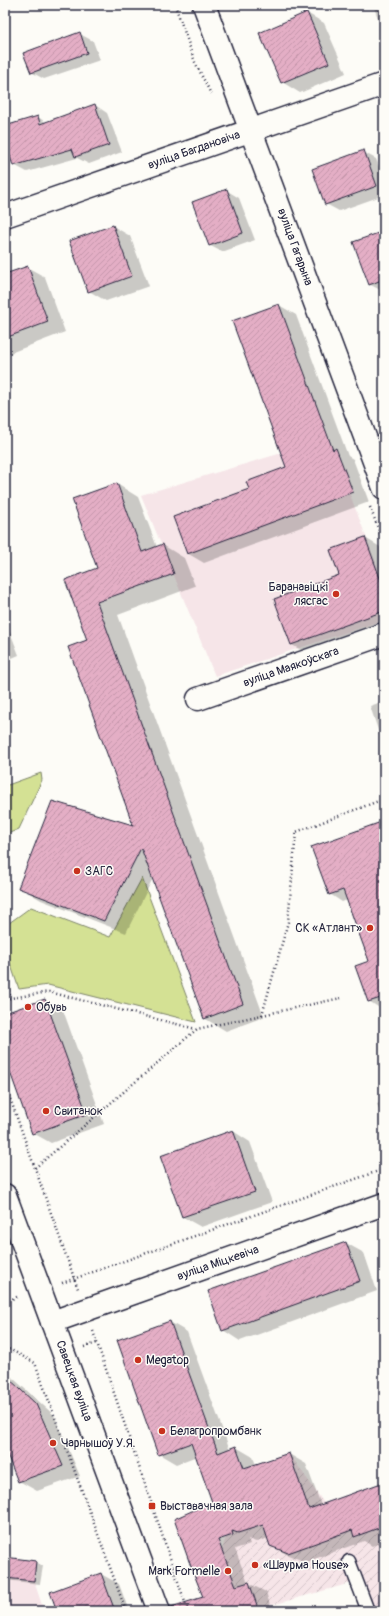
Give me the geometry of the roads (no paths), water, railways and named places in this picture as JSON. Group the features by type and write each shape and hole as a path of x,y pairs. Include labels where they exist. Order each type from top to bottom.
{"street":[{"name":"вуліца Гагарына","path":"204,5 384,488"},
{"name":"вуліца Багдановіча","path":"5,216 384,84"},
{"name":"вуліца Маякоўскага","path":"198,699 384,634"},
{"name":"Савецкая вуліца","path":"5,1195 159,1611"},
{"name":"вуліца Міцкевіча","path":"52,1322 384,1204"}],"lane":[{"path":"349,1561 368,1611"}],"place":[{"name":"Баранавіцкі лясгас","path":"336,594"},
{"name":"ЗАГС","path":"77,871"},
{"name":"СК «Атлант»","path":"370,928"},
{"name":"Обувь","path":"28,1007"},
{"name":"Свитанок","path":"46,1111"},
{"name":"Megatop","path":"138,1360"},
{"name":"Белагропромбанк","path":"162,1431"},
{"name":"Чарнышоў У.Я.","path":"53,1443"},
{"name":"Выставачная зала","path":"152,1506"},
{"name":"«Шаурма House»","path":"255,1565"},
{"name":"Mark Formelle","path":"228,1571"}]}
